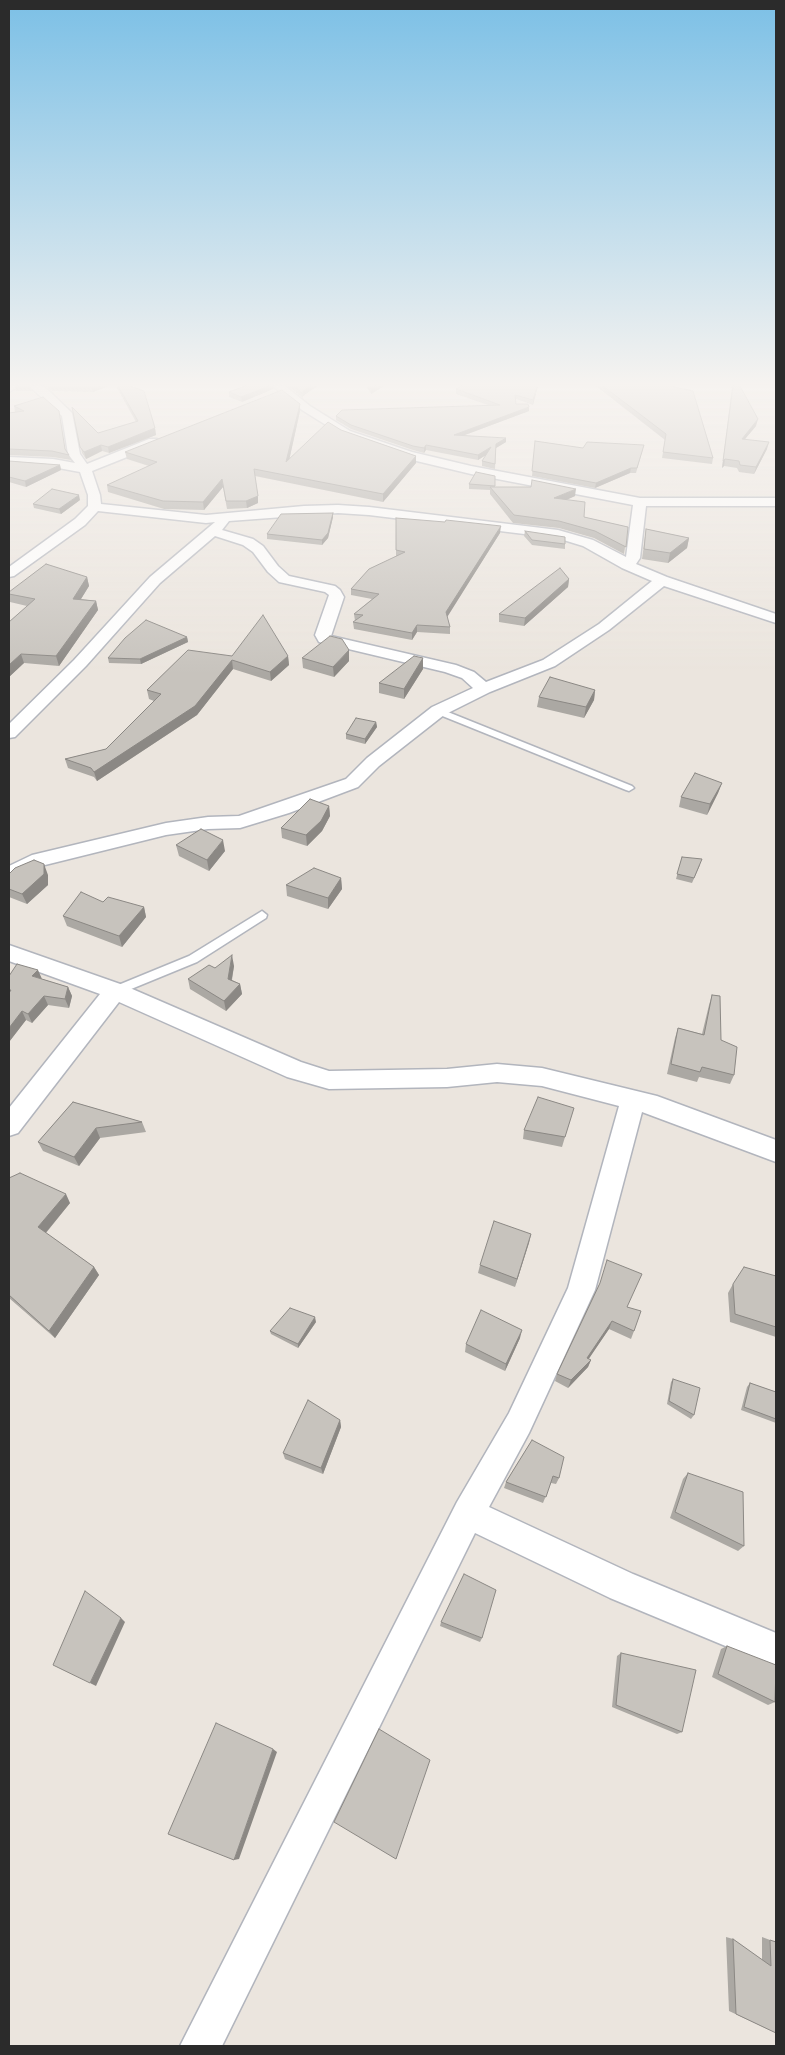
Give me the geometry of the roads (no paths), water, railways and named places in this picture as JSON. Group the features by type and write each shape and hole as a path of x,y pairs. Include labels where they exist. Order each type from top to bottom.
{"street":[{"path":"9,573 80,522 95,507 94,495 89,482"},
{"path":"534,482 640,502 776,502"},
{"path":"627,565 633,558 640,502"},
{"path":"95,507 185,517 228,518 321,510 369,511 558,534 588,543 627,565 662,580 776,619"},
{"path":"9,734 80,663 120,616 155,580 228,518"},
{"path":"213,531 248,542 258,549 278,574 284,578 330,590 335,594 337,598 323,635 324,639 450,668 468,675 484,689"},
{"path":"9,874 39,860 166,829 208,823 240,822 352,783 374,762 438,711 484,689 549,663 604,627 662,580"},
{"path":"9,953 115,991 295,1070 329,1080 447,1078 497,1073 542,1077 658,1106 776,1151"},
{"path":"9,1126 115,991"},
{"path":"200,2046 468,1514 519,1423 581,1290 633,1100"},
{"path":"468,1514 622,1586 776,1650"}],"lane":[{"path":"438,711 629,788"},
{"path":"115,991 193,959 262,915"}]}
